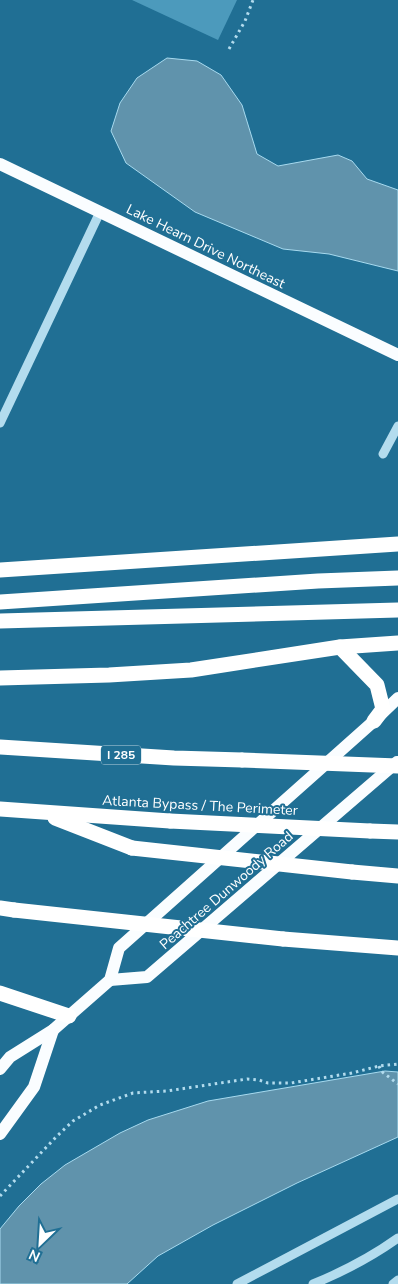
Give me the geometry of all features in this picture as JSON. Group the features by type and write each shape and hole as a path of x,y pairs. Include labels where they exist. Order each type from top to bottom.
{"highway":[{"path":"0,570 398,544"},
{"path":"0,602 318,581 398,578"},
{"path":"0,621 398,610"},
{"path":"0,678 191,670 340,647 398,643"},
{"path":"340,647 377,685 383,709 374,721"},
{"name":"I 285","path":"0,747 154,756 398,766"},
{"name":"Atlanta Bypass / The Perimeter","path":"0,809 170,821 398,832"},
{"path":"40,812 132,848 398,876"},
{"path":"7,909 283,939 398,948"},
{"path":"0,992 69,1016"}],"main road":[{"name":"Lake Hearn Drive Northeast","path":"0,164 398,355"},
{"name":"Peachtree Dunwoody Road","path":"398,698 119,948 110,980 147,977 398,761"},
{"path":"0,1069 10,1057 53,1030 110,980"},
{"path":"0,1134 34,1087 53,1030"}],"street":[{"path":"0,424 100,212"},
{"path":"384,454 398,426"},
{"path":"237,1284 398,1199"},
{"path":"313,1284 346,1270 398,1238"},
{"path":"393,1284 398,1280"}],"path":[{"path":"229,49 245,21 253,0"},
{"path":"0,1196 73,1121 100,1105 133,1093 167,1091 247,1079 268,1083 291,1083 398,1064"},
{"path":"379,1066 381,1071 398,1084"}],"water":[{"path":"167,58 197,61 221,75 242,105 257,154 278,166 338,155 352,161 367,179 398,190 398,271 329,254 283,249 195,212 126,163 111,131 120,103 137,78"},
{"path":"385,1071 398,1072 398,1137 297,1183 213,1225 158,1256 127,1284 0,1284 0,1229 41,1184 65,1165 120,1133 148,1120 208,1101"}],"building":[{"path":"132,0 237,0 218,40"}]}
